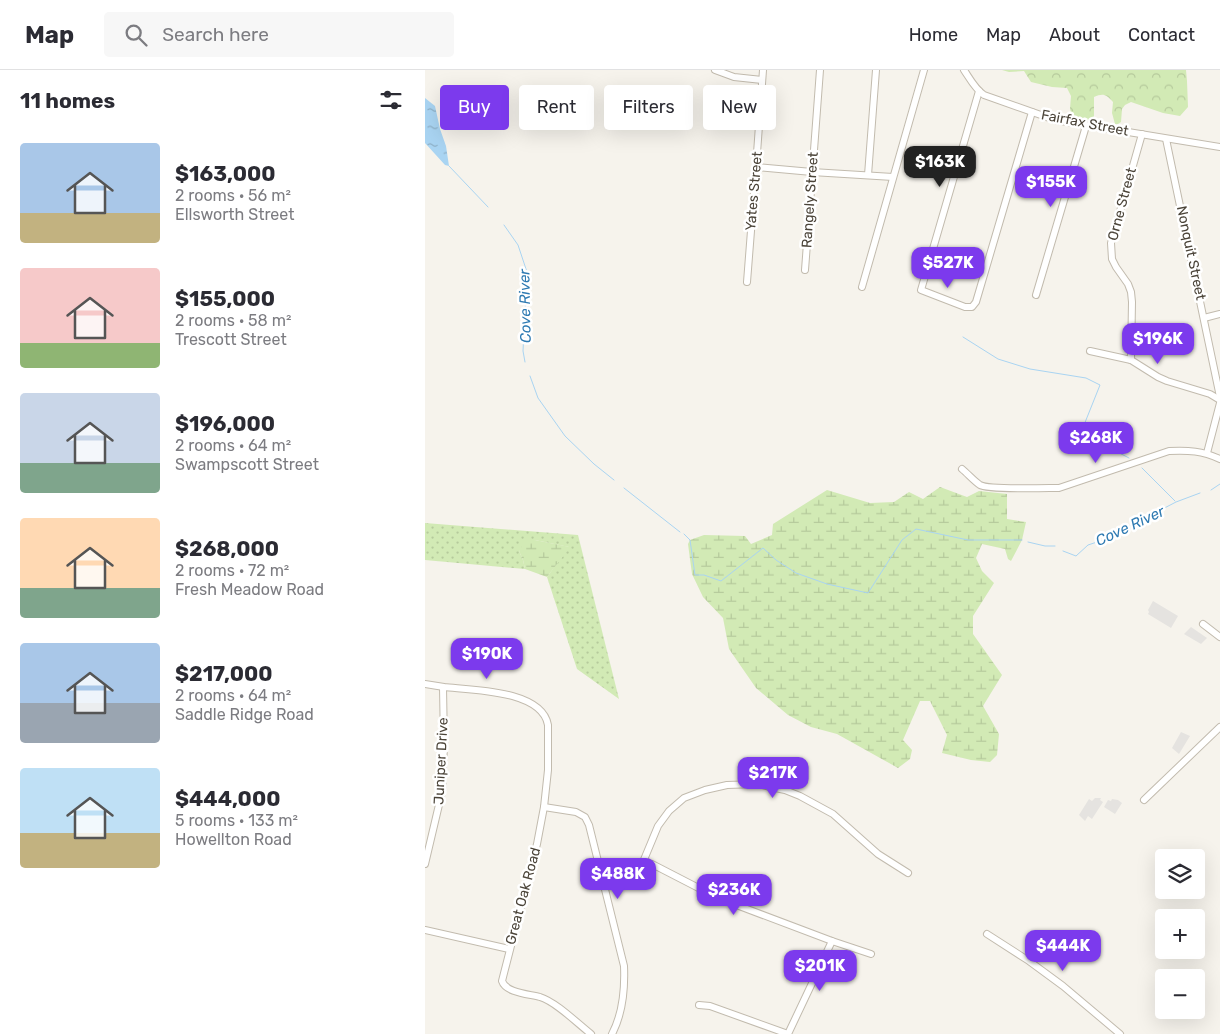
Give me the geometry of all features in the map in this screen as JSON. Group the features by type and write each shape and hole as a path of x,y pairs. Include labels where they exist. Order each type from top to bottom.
{"street":[{"path":"715,70 734,78 762,80"},
{"name":"Yates Street","path":"747,282 763,70"},
{"name":"Rangely Street","path":"805,270 820,70"},
{"path":"868,175 876,70"},
{"path":"861,287 924,70"},
{"path":"964,70 979,91 921,290 965,307 972,307 976,302 1032,112"},
{"name":"Fairfax Street","path":"979,91 984,95 1055,120 1220,147"},
{"path":"1036,296 1086,126"},
{"name":"Orne Street","path":"1131,360 1131,292 1128,284 1115,267 1112,259 1111,243 1142,134"},
{"name":"Nonquit Street","path":"1167,139 1220,400"},
{"path":"757,167 893,177"},
{"path":"1204,318 1220,314"},
{"path":"1089,352 1131,360 1158,377 1210,394 1220,400 1207,453"},
{"path":"962,469 982,486 1059,488 1169,451 1189,450 1207,453 1220,459"},
{"path":"1203,624 1220,636"},
{"path":"425,684 443,687"},
{"name":"Great Oak Road","path":"443,687 481,689 509,696 538,708 545,715 548,726 548,770 544,807 537,844 509,949 502,983 510,989 547,1000 591,1034"},
{"name":"Juniper Drive","path":"425,864 442,792 444,745 443,687"},
{"path":"1144,800 1220,727"},
{"path":"643,862 658,826 669,811 684,798 705,790 727,785 757,784 785,790 833,814 878,854 908,873"},
{"path":"544,807 580,814 585,817 589,825 625,975 618,1022 611,1034"},
{"path":"600,872 636,863 652,864 718,898 871,954"},
{"path":"425,930 509,949"},
{"path":"987,934 1063,986 1120,1034"},
{"path":"699,1005 710,1006 788,1034 832,941"}],"green space":[{"path":"1002,70 1186,70 1188,107 1180,116 1163,113 1131,102 1122,109 1121,122 1115,124 1112,113 1113,102 1106,96 1100,95 1094,97 1094,116 1092,120 1087,121 1073,118 1070,109 1071,96 1067,88 1031,82 1024,71 1009,72"},
{"path":"940,487 967,497 979,491 1007,494 1007,519 1026,522 1022,540 1011,561 1008,559 1005,549 982,544 976,558 982,571 994,583 973,616 973,634 1002,675 983,706 999,734 997,755 990,762 971,760 942,753 947,735 930,701 920,701 903,740 912,750 910,759 898,768 837,734 811,727 788,715 756,688 729,649 723,618 703,597 692,574 688,544 690,540 704,535 745,536 751,544 772,535 773,524 827,490 870,503 894,502 909,492 923,499"},
{"path":"425,523 578,535 619,699 577,669 547,577 569,547 535,540 519,551 525,569 425,560"},
{"path":"535,540 570,547 547,577 525,569 519,551 525,541"}],"shaded area":[{"path":"1153,601 1178,616 1171,628 1148,614"},
{"path":"1191,627 1207,638 1201,644 1184,634"},
{"path":"1181,732 1190,736 1179,754 1172,748"},
{"path":"1095,798 1101,798 1100,800 1103,802 1092,819 1088,816 1085,821 1079,815 1089,799 1092,801"},
{"path":"1112,799 1122,803 1115,814 1104,807 1108,800 1111,801"}],"water":[{"path":"425,98 435,106 440,130 446,146 449,166 445,165 425,143"}],"waterway":[{"name":"Cove River","path":"449,166 488,207"},
{"name":"Cove River","path":"504,225 518,245 527,272 523,351 525,362"},
{"path":"963,337 998,359 1030,369 1086,378 1100,385 1084,425 1085,431 1102,444 1129,458"},
{"name":"Cove River","path":"530,376 538,398 565,436 614,480"},
{"path":"1142,468 1175,501"},
{"name":"Cove River","path":"1211,490 1220,484"},
{"name":"Cove River","path":"624,488 680,532"},
{"name":"Cove River","path":"1063,551 1076,556 1088,545 1103,540 1176,502 1200,493"},
{"name":"Cove River","path":"684,534 690,540 695,575 704,575 721,581 763,548 776,560 796,573 827,584 868,593 902,540 916,529 968,540 1022,540"},
{"name":"Cove River","path":"1028,542 1055,546"}]}
